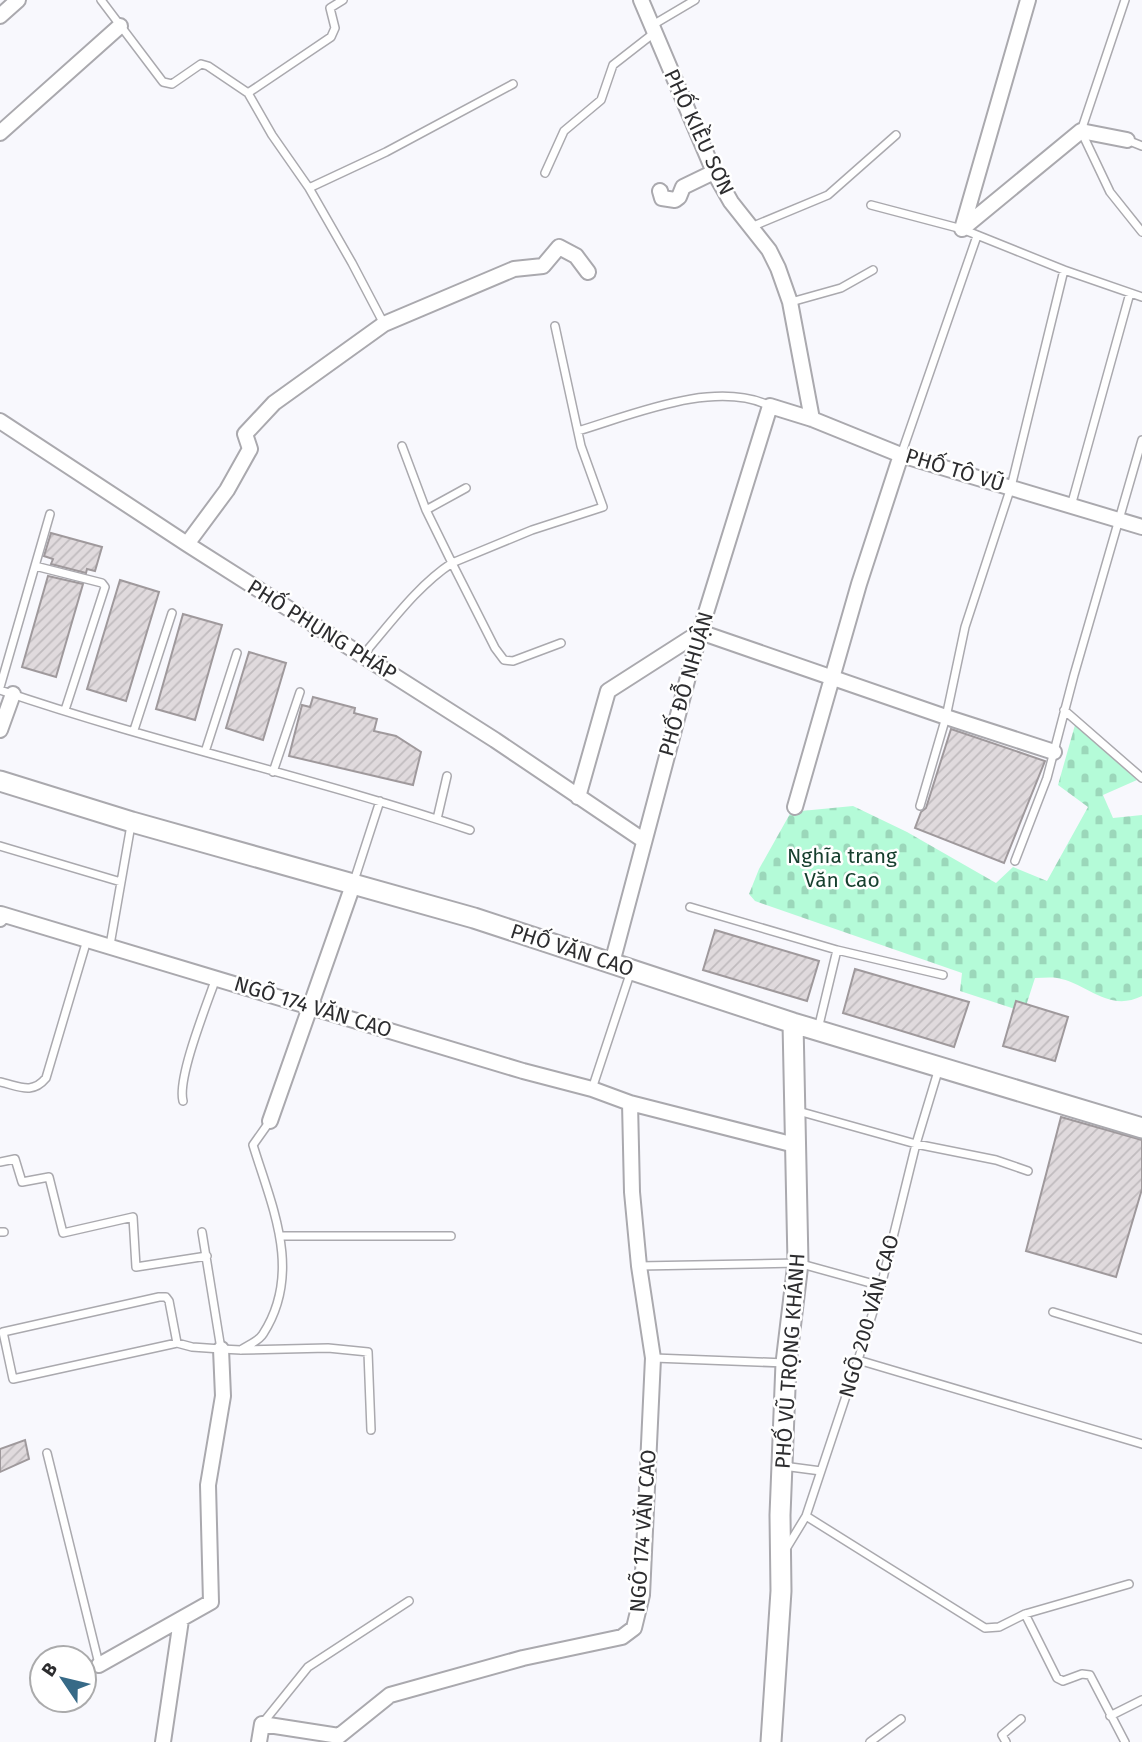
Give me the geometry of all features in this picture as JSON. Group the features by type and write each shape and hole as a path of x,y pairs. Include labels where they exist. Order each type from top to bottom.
{"street":[{"path":"0,16 18,0"},
{"name":"PHỐ KIỀU SƠN","path":"641,0 714,172 731,202 769,250 790,302 812,419"},
{"path":"962,229 1028,0"},
{"path":"0,133 120,26"},
{"path":"962,229 1081,131 1127,140"},
{"path":"660,191 662,198 675,200 680,198 683,187 714,172"},
{"path":"187,544 227,490 250,449 245,433 274,403 384,324 514,269 543,266 559,247 576,256 589,272"},
{"name":"PHỐ TÔ VŨ","path":"770,406 812,419 901,455 1142,527"},
{"name":"PHỐ ĐỖ NHUẬN","path":"612,963 700,632 770,406"},
{"name":"PHỐ PHỤNG PHÁP","path":"0,421 495,740 643,840"},
{"path":"795,807 831,678 901,455"},
{"path":"578,797 608,691 700,632 946,718 1054,752"},
{"path":"0,730 4,690"},
{"name":"PHỐ VĂN CAO","path":"0,781 132,822 474,918 793,1023 1142,1128"},
{"path":"270,1121 353,885"},
{"name":"NGÕ 174 VĂN CAO","path":"0,919 1,914 592,1089 630,1103 795,1145"},
{"name":"PHỐ VŨ TRỌNG KHÁNH","path":"771,1742 781,1591 786,1363 798,1263 793,1023"},
{"name":"NGÕ 174 VĂN CAO","path":"262,1724 339,1736 390,1696 523,1658 622,1637 634,1628 642,1595 653,1358 639,1266 632,1192 630,1103"},
{"path":"99,1665 211,1602 208,1485 223,1396 221,1349"},
{"path":"163,1742 181,1620"},
{"path":"258,1742 262,1724"}],"lane":[{"path":"101,0 163,82 172,84 201,64 248,93 272,135 309,188 384,324"},
{"path":"248,93 331,37 335,30 330,8 343,0"},
{"path":"545,173 564,131 601,100 613,65 652,30 695,0"},
{"path":"1125,0 1081,131 1110,192 1142,232"},
{"path":"309,188 386,152 513,84"},
{"path":"751,227 828,195 896,135"},
{"path":"1127,140 1142,146"},
{"path":"871,205 962,229 1064,270 1142,297"},
{"path":"901,455 977,236"},
{"path":"920,806 946,718 965,626 1011,487 1064,270"},
{"path":"790,302 841,288 873,271"},
{"path":"1072,506 1130,293"},
{"path":"363,655 426,584 452,562 532,530 603,507 581,446 555,326"},
{"path":"578,431 665,406 708,398 746,398 770,406"},
{"path":"1015,861 1054,752 1142,440"},
{"path":"402,446 426,510 495,648 504,660 513,661 561,643"},
{"path":"426,510 466,488"},
{"path":"50,514 4,690 470,830"},
{"path":"35,566 102,583 105,587 65,710"},
{"path":"134,730 172,613"},
{"path":"205,752 237,653"},
{"path":"272,772 300,692"},
{"path":"1064,710 1142,778"},
{"path":"437,819 447,776"},
{"path":"353,885 380,801"},
{"path":"110,945 132,822"},
{"path":"0,846 121,882"},
{"path":"690,907 837,950 943,975"},
{"path":"0,1082 31,1089 37,1088 46,1078 87,939"},
{"path":"818,1030 837,950"},
{"path":"592,1089 632,970"},
{"path":"183,1101 181,1095 186,1071 216,977"},
{"name":"NGÕ 200 VĂN CAO","path":"781,1558 806,1516 858,1360 881,1286 915,1144 939,1067"},
{"path":"794,1110 915,1144 996,1160 1028,1171"},
{"path":"241,1350 262,1336 279,1298 283,1273 281,1236 253,1145 270,1121"},
{"path":"0,1162 15,1159 22,1182 50,1177 63,1233 133,1217 136,1267 207,1256"},
{"path":"202,1232 221,1349"},
{"path":"281,1236 451,1236"},
{"path":"639,1266 798,1263 881,1286"},
{"path":"177,1343 166,1297 3,1332 13,1379 177,1343 192,1347 241,1350 328,1348 368,1352 371,1430"},
{"path":"1053,1311 1142,1339"},
{"path":"653,1358 786,1363"},
{"path":"858,1360 1142,1444"},
{"path":"47,1453 99,1665"},
{"path":"782,1466 821,1471"},
{"path":"806,1516 985,1628 999,1627 1025,1614 1129,1584"},
{"path":"262,1724 308,1667 409,1601"},
{"path":"1025,1614 1057,1678 1063,1681 1082,1674 1090,1675 1125,1742"},
{"path":"1110,1716 1142,1700"},
{"path":"870,1742 901,1719"},
{"path":"1006,1742 1002,1735 1021,1719"}],"green space":[{"name":"Nghĩa trang Văn Cao","path":"1075,725 1137,780 1103,795 1113,818 1142,815 1142,996 1119,1001 1108,999 1068,981 1035,978 1024,1012 960,991 962,973 755,901 749,894 759,869 791,812 853,806 907,832 996,883 1013,867 1047,881 1088,807 1058,785"}],"building":[{"path":"51,533 102,547 95,571 87,569 86,573 51,564 53,559 44,556"},
{"path":"48,576 83,584 56,677 22,667"},
{"path":"120,580 159,592 126,701 87,689"},
{"path":"183,614 222,625 195,720 156,709"},
{"path":"249,652 286,663 263,740 226,728"},
{"path":"313,697 355,708 354,713 377,719 374,731 396,736 421,752 413,785 289,756 302,705 310,707"},
{"path":"951,729 1045,761 1004,863 915,828 921,812 926,808"},
{"path":"715,930 819,961 807,1001 703,970"},
{"path":"855,969 969,1002 954,1047 843,1013"},
{"path":"1016,1001 1068,1017 1055,1061 1003,1046"},
{"path":"1061,1117 1142,1140 1142,1189 1116,1277 1026,1251"},
{"path":"25,1440 29,1459 0,1472 0,1449"}]}
